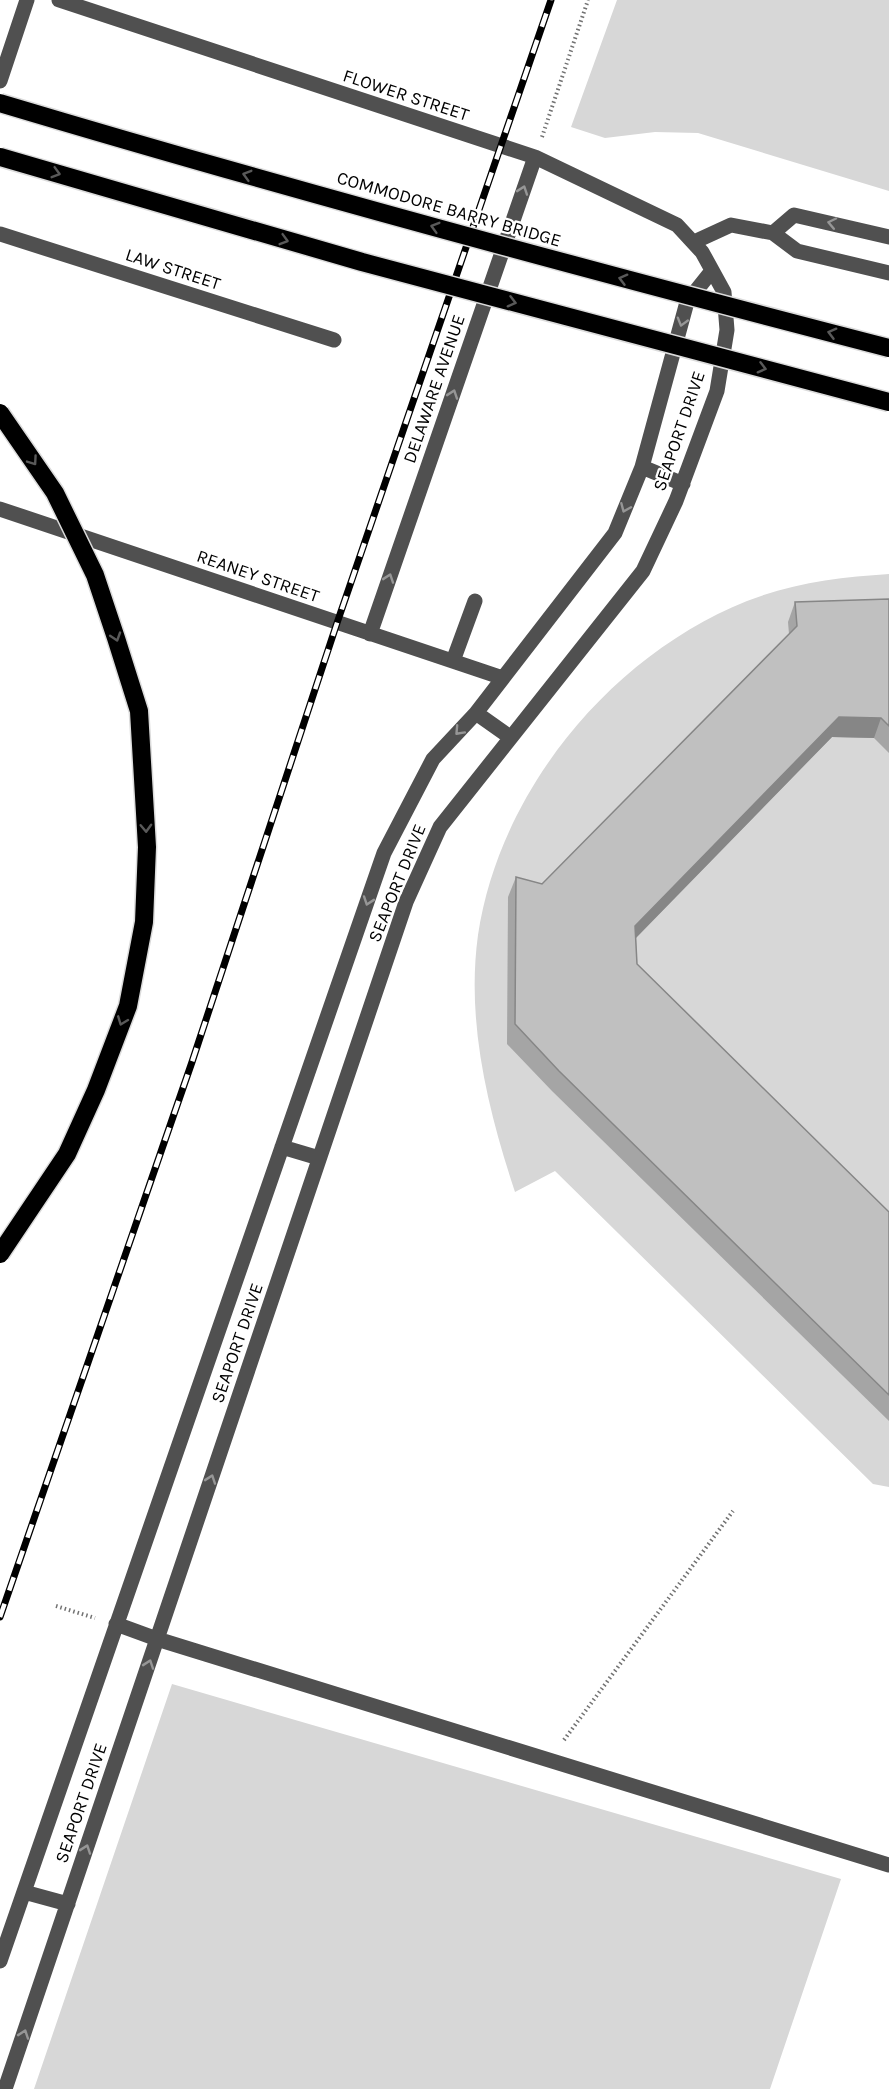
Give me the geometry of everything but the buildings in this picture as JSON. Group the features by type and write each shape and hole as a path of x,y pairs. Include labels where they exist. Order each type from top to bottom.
{"highway":[{"name":"COMMODORE BARRY BRIDGE","path":"0,103 172,154 575,266 889,348"},
{"path":"0,157 362,262 889,402"},
{"path":"0,413 55,493 95,575 139,711 147,847 144,922 128,1006 96,1090 67,1154 0,1254"}],"street":[{"path":"0,81 27,0"},
{"name":"FLOWER STREET","path":"59,0 535,157 652,211 677,225 694,242 711,272"},
{"name":"DELAWARE AVENUE","path":"370,634 535,157"},
{"path":"774,233 794,215 889,237"},
{"path":"694,242 731,225 774,233 797,251 889,273"},
{"name":"LAW STREET","path":"0,234 334,340"},
{"name":"SEAPORT DRIVE","path":"0,1961 384,853 432,759 476,713 615,533 642,467 687,302 711,272 724,292 727,330 717,391 683,484 643,571 440,826 406,903 5,2089"},
{"path":"642,467 683,484"},
{"name":"REANEY STREET","path":"0,509 503,678"},
{"path":"453,661 475,601"},
{"path":"476,713 510,737"},
{"path":"282,1147 320,1158"},
{"path":"116,1624 157,1639 889,1865"},
{"path":"24,1892 68,1904"}],"path":[{"path":"535,157 588,0"},
{"path":"549,1760 733,1511"},
{"path":"56,1606 116,1624"}],"shaded area":[{"path":"617,0 889,0 889,191 698,133 655,132 605,138 571,127"},
{"path":"889,574 889,1487 873,1484 555,1171 515,1192 496,1129 482,1065 477,1033 475,968 478,935 490,881 510,829 537,779 570,734 608,692 651,655 698,625 747,601 817,582"},
{"path":"172,1684 841,1879 770,2089 34,2089"}],"railway":[{"path":"0,1617 192,1062 337,623 551,0"}]}
